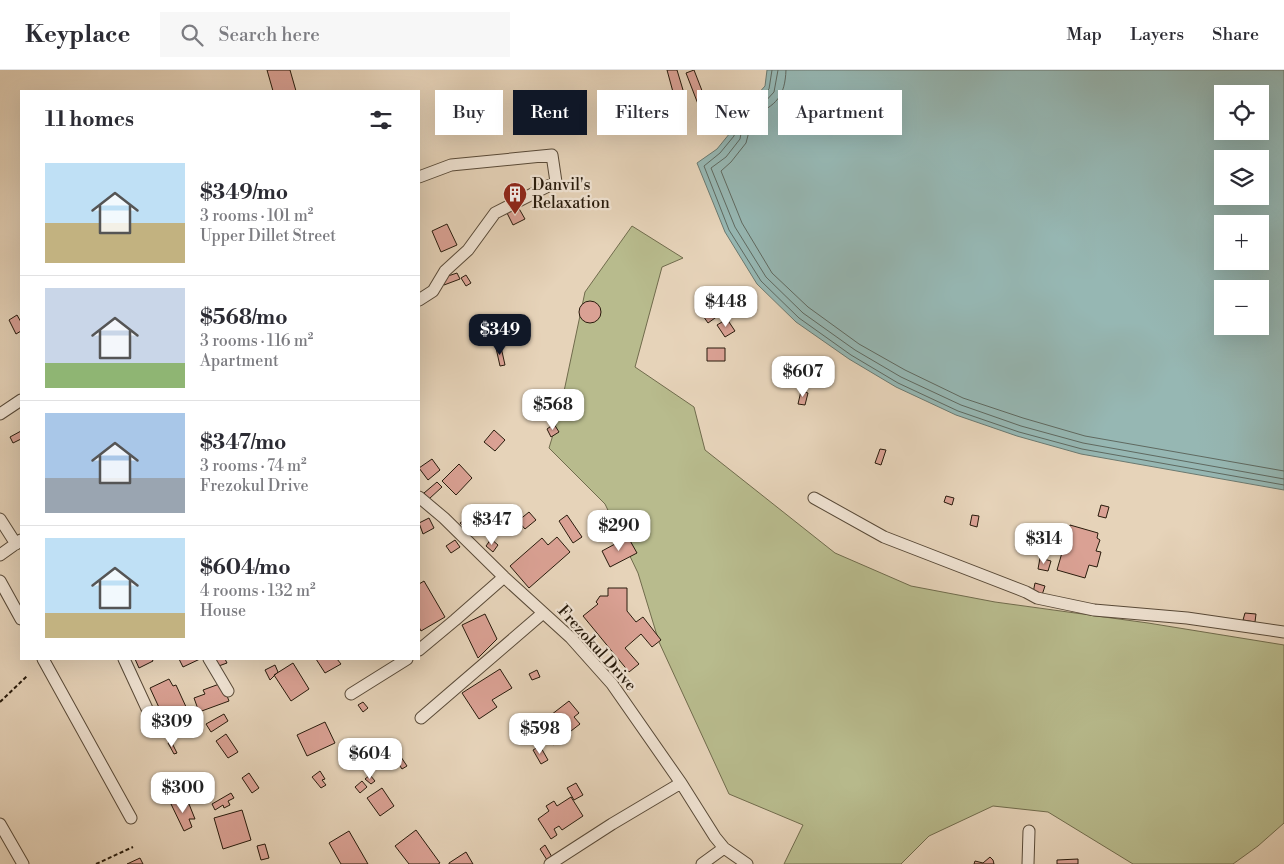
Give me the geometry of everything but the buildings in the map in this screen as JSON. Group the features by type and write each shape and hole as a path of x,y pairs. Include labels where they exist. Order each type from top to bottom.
{"street":[{"path":"420,177 451,165 552,155 556,182 495,213 468,250 445,271 433,292 420,299"},
{"path":"0,414 20,401"},
{"name":"Frezokul Drive","path":"420,498 444,518 504,577 571,638 612,684 681,783 715,837 724,848 748,864"},
{"path":"814,498 884,537 1037,598 1094,610 1187,618 1284,632"},
{"path":"0,519 19,542 0,555"},
{"path":"420,649 504,577"},
{"path":"0,581 20,617"},
{"path":"421,718 543,613"},
{"path":"44,660 131,818"},
{"path":"124,660 155,726"},
{"path":"210,660 228,691"},
{"path":"351,694 405,660"},
{"path":"550,864 681,783"},
{"path":"0,824 23,864"},
{"path":"1028,864 1030,831"},
{"path":"702,864 724,848"}],"path":[{"path":"0,702 26,676"},
{"path":"96,864 133,847"}],"green space":[{"path":"632,226 683,258 662,267 635,367 694,407 705,450 835,553 911,586 995,602 1148,623 1284,645 1284,823 1258,846 1233,864 1133,864 1048,812 993,806 929,836 901,864 784,864 803,825 729,794 659,642 638,573 605,504 549,448 559,415 585,292"}],"water":[{"path":"767,70 1284,70 1284,490 1081,454 1017,436 956,415 896,387 849,359 796,322 757,284 725,232 697,163 717,149 728,135 768,135 768,90 761,90 765,86"}],"place":[{"name":"Danvil's Relaxation","path":"515,215"}]}
